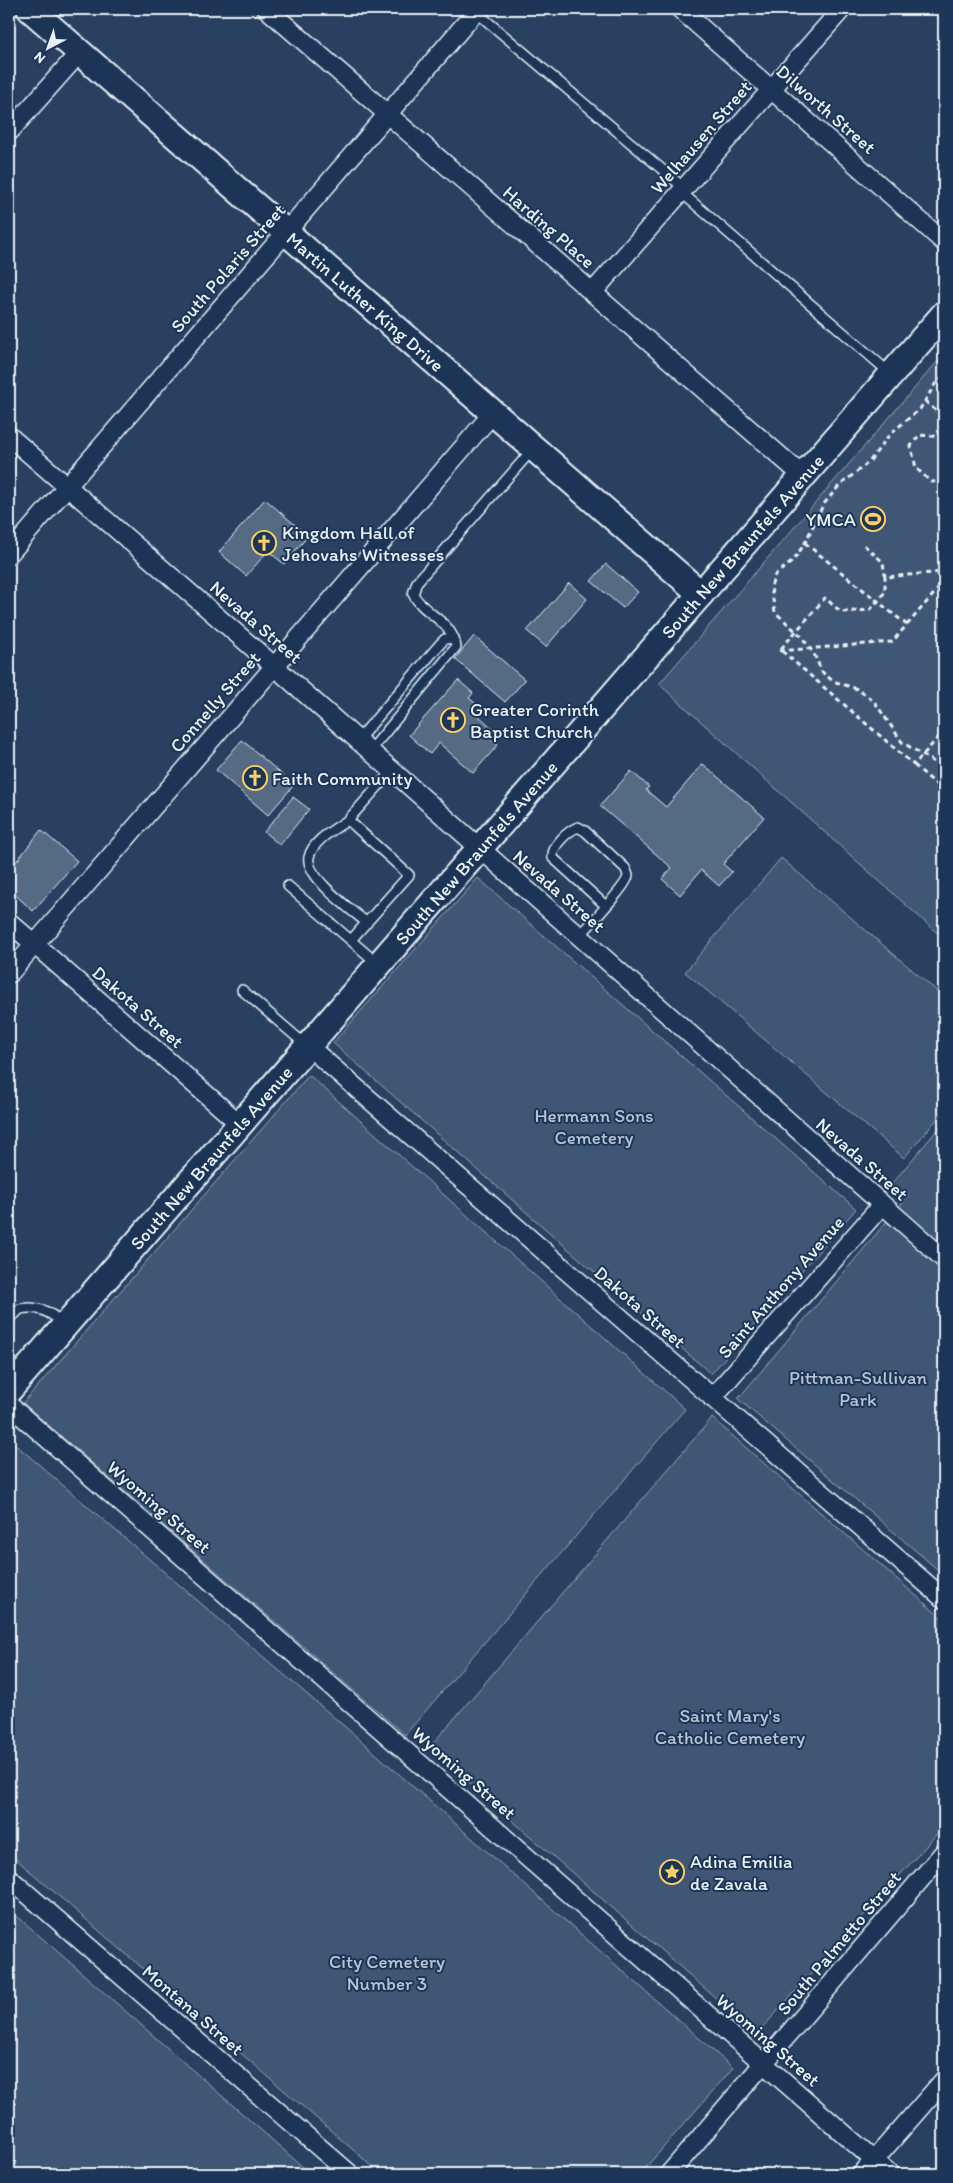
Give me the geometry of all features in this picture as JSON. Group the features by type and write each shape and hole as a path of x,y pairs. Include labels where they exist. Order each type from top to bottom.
{"main road":[{"name":"Martin Luther King Drive","path":"30,9 701,594"},
{"name":"South New Braunfels Avenue","path":"15,1379 66,1325 944,314"}],"street":[{"name":"Harding Place","path":"267,9 803,476"},
{"name":"Dilworth Street","path":"680,9 944,242"},
{"name":"Welhausen Street","path":"592,293 842,9"},
{"name":"South Polaris Street","path":"9,554 477,10"},
{"path":"9,132 80,52"},
{"name":"Connelly Street","path":"9,974 494,413"},
{"name":"Nevada Street","path":"9,436 274,666 944,1259"},
{"name":"Dakota Street","path":"9,922 240,1124"},
{"name":"Dakota Street","path":"308,1046 944,1599"},
{"name":"Saint Anthony Avenue","path":"712,1398 882,1205"},
{"name":"Wyoming Street","path":"9,1405 890,2174"},
{"name":"South Palmetto Street","path":"669,2174 944,1852"},
{"name":"Montana Street","path":"9,1878 350,2174"},
{"path":"862,2174 944,2080"}],"lane":[{"path":"477,10 892,374"},
{"path":"364,746 451,655 456,647 452,631 418,602 413,590 417,582 534,448"},
{"path":"364,746 440,644 445,639 454,638"},
{"path":"367,923 319,880 311,870 309,858 314,847 324,837 348,820 392,771"},
{"path":"348,820 409,875 351,940"},
{"path":"579,937 606,906 625,884 628,875 625,868 585,831 578,827 570,830 554,849 553,858 606,906"},
{"path":"288,886 379,965"},
{"path":"242,990 308,1046"},
{"path":"9,1320 20,1309 35,1308 46,1309 66,1325"}],"path":[{"path":"944,378 937,381 920,409 890,434 869,462 838,486 823,505 794,561 775,574 771,587 775,612 810,649 822,672 833,681 857,689 874,701 902,742 937,764 944,773"},
{"path":"925,401 944,418"},
{"path":"944,438 919,435 911,446 916,468 932,482 944,481"},
{"path":"805,543 878,600 906,625"},
{"path":"864,546 883,562 885,592 870,610 841,612 825,598 779,651 782,651 944,791"},
{"path":"885,577 944,572"},
{"path":"782,651 892,642 944,582"},
{"path":"914,764 944,731"}],"green space":[{"name":"YMCA","path":"944,354 944,939 659,684"},
{"path":"781,858 944,997 944,1111 904,1158 685,972"},
{"name":"Hermann Sons Cemetery","path":"478,878 856,1209 711,1374 333,1043"},
{"path":"309,1075 685,1409 405,1735 23,1403"},
{"name":"Pittman-Sullivan Park","path":"944,1122 944,1575 738,1399 908,1196 888,1188"},
{"name":"Saint Mary's Catholic Cemetery","path":"712,1418 944,1620 944,1826 757,2034 429,1748"},
{"name":"City Cemetery Number 3","path":"9,1439 358,1738 733,2068 640,2174 381,2174 9,1853"},
{"path":"9,1909 311,2174 9,2174"}],"building":[{"name":"Kingdom Hall of Jehovahs Witnesses","path":"265,499 308,536 284,564 268,551 246,576 219,552"},
{"path":"606,564 638,592 623,608 591,581"},
{"path":"569,583 587,599 546,647 527,631"},
{"path":"474,636 525,680 505,702 455,659"},
{"name":"Greater Corinth Baptist Church","path":"458,680 473,693 469,698 475,703 470,708 497,732 490,739 498,745 473,773 439,743 430,754 409,735"},
{"name":"Faith Community","path":"242,740 294,785 268,815 216,770"},
{"path":"703,764 764,817 723,864 732,872 719,886 701,870 680,895 662,879 672,868 600,806 631,771 649,787 646,790 666,807"},
{"path":"293,797 309,809 280,845 264,832"},
{"path":"41,830 77,861 33,911 9,889 9,884 14,879 9,871"}],"place":[{"name":"YMCA","path":"873,519"},
{"name":"Kingdom Hall of Jehovahs Witnesses","path":"264,543"},
{"name":"Greater Corinth Baptist Church","path":"453,720"},
{"name":"Faith Community","path":"255,778"},
{"name":"Adina Emilia de Zavala","path":"672,1872"}]}
